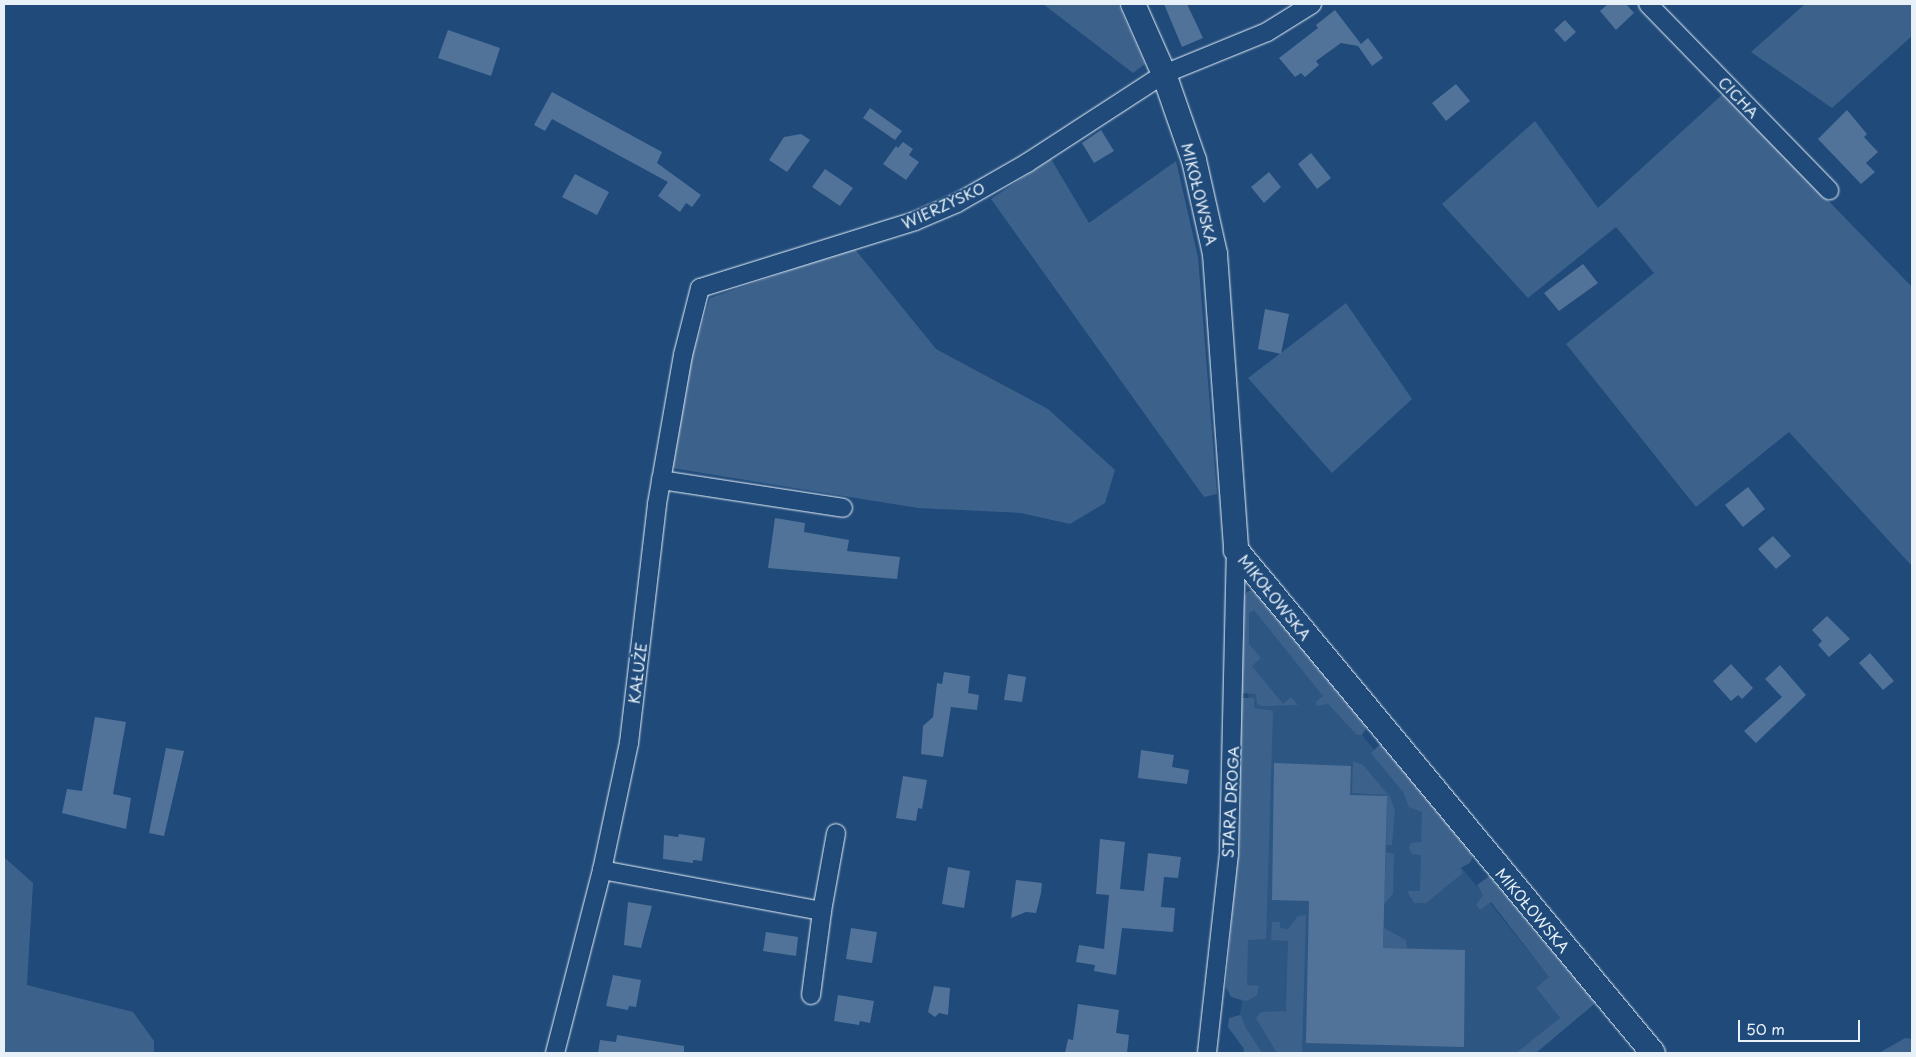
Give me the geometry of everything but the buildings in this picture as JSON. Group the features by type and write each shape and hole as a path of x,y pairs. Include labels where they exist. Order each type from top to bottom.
{"street":[{"name":"MIKOŁOWSKA","path":"1133,4 1164,74 1194,160 1215,254 1236,550 1653,1053"},
{"name":"WIERZYSKO","path":"700,288 915,221 956,203 1027,163 1164,74 1267,32 1312,4"},
{"name":"CICHA","path":"1648,4 1829,190"},
{"name":"KAŁUŻE","path":"555,1053 602,870 628,743 662,480 683,355 700,288"},
{"path":"662,480 843,508"},
{"name":"STARA DROGA","path":"1208,1053 1229,854 1236,550"},
{"path":"811,995 822,911 836,833"},
{"path":"602,870 822,911"}],"shaded area":[{"path":"1043,4 1118,4 1145,64 1133,73"},
{"path":"1805,4 1912,4 1912,36 1832,108 1751,52"},
{"path":"1724,93 1912,287 1912,566 1789,432 1696,507 1566,344 1654,273 1616,227 1528,298 1442,204 1535,121 1598,208"},
{"path":"1051,159 1089,223 1176,161 1198,257 1217,494 1204,497 991,199"},
{"path":"854,248 936,349 1048,409 1115,470 1105,503 1070,524 1021,513 918,508 672,468 691,360 710,298"},
{"path":"1346,303 1412,399 1332,473 1248,378"},
{"path":"1258,590 1367,727 1362,735 1357,735 1328,704 1317,706 1316,702 1323,696 1254,610 1249,613 1249,644 1261,658 1252,666 1283,704 1291,697 1298,705 1261,706 1257,704 1256,694 1241,693 1243,598 1248,591"},
{"path":"1257,607 1467,863 1462,868 1550,978 1536,988 1560,1018 1536,1053 1248,1053 1228,1027 1229,1018 1240,1015 1242,1001 1233,997 1247,892 1249,613"},
{"path":"1240,698 1254,698 1254,708 1273,711 1266,939 1248,940 1247,985 1259,986 1257,995 1247,1001 1231,997 1226,987 1240,820"},
{"path":"1381,743 1474,854 1470,863 1460,868 1463,873 1426,903 1414,903 1407,891 1420,891 1421,855 1412,854 1409,848 1411,843 1421,842 1422,812 1409,807 1403,792 1371,753"},
{"path":"1353,761 1363,765 1390,797 1395,811 1392,845 1386,845 1387,795 1352,793"},
{"path":"1386,852 1394,854 1393,894 1384,904"},
{"path":"4,857 33,883 27,985 133,1012 154,1041 154,1053 4,1053"},
{"path":"1491,875 1599,1000 1536,1053 1516,1053 1560,1018 1536,988 1549,977 1491,902 1480,910 1476,905 1483,895 1477,885"},
{"path":"1306,915 1302,1053 1277,1053 1256,1018 1261,1012 1286,1011 1288,941 1271,940 1272,922 1280,922 1280,928 1288,929 1298,916"},
{"path":"1384,928 1406,940 1407,948 1383,948"},
{"path":"1241,1015 1246,1028 1262,1053 1243,1053 1244,1049 1228,1027 1229,1018"},
{"path":"1905,1038 1912,1039 1912,1053 1879,1053"}]}
